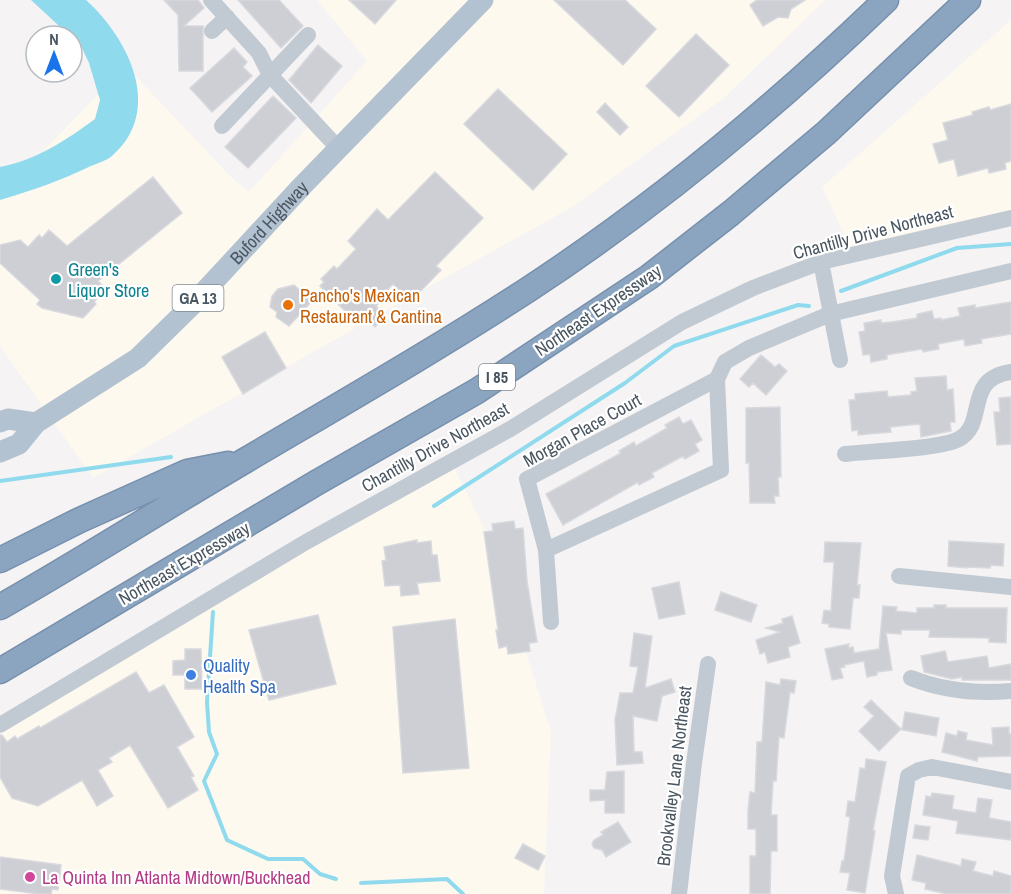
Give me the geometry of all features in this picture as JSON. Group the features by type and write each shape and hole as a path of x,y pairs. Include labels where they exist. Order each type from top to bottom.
{"highway":[{"path":"0,607 463,331 531,288 611,232 763,112 886,0"},
{"name":"Northeast Expressway","path":"0,671 316,483 477,391 649,277 731,213 826,133 968,0"},
{"path":"0,560 80,520 188,472 245,460"},
{"path":"0,687 71,630"}],"main road":[{"name":"Buford Highway","path":"2,451 19,444 36,423 138,358 483,0"},
{"path":"0,422 8,419 36,423"}],"street":[{"path":"211,0 259,53 270,75 339,149"},
{"path":"212,31 227,17"},
{"path":"222,126 308,35"},
{"name":"Chantilly Drive Northeast","path":"0,725 306,542 512,428 682,322 753,288 821,262 1011,218"},
{"path":"821,262 840,360"},
{"name":"Morgan Place Court","path":"551,622 546,550 527,479 717,379 726,362 749,348 830,314 1011,272"},
{"path":"845,454 936,445 958,440 969,432 981,391 990,378 1011,372"},
{"path":"546,550 721,470 717,379"},
{"path":"899,576 1011,587"},
{"name":"Brookvalley Lane Northeast","path":"679,894 708,664"},
{"path":"910,678 954,690 982,693 1011,691"},
{"path":"896,894 892,876 908,776 918,770 932,767 1011,782"}],"shaded area":[{"path":"317,0 825,0 724,98 572,207 93,478 0,346 0,195 126,66 232,178 249,192 367,61"},
{"path":"1011,20 1011,220 854,256 822,187"},
{"path":"450,459 493,546 551,732 544,894 0,894 0,720"}],"water":[{"path":"31,0 86,0 101,16 127,54 135,75 138,96 136,118 128,138 112,156 69,176 0,200 0,167 39,154 95,119 100,100 84,52 84,24 57,24"}],"building":[{"path":"164,0 198,0 204,8 184,26 203,26 203,71 179,71 178,15"},
{"path":"238,0 279,0 303,26 281,48"},
{"path":"349,0 396,0 375,24"},
{"path":"554,0 625,0 656,29 623,65"},
{"path":"757,0 805,0 791,9 788,18 778,17 763,26 750,5"},
{"path":"696,34 729,65 679,117 646,86"},
{"path":"318,45 342,66 311,103 289,80"},
{"path":"234,48 247,62 243,67 252,76 212,112 190,88"},
{"path":"498,89 567,154 533,190 464,124"},
{"path":"273,96 296,118 248,168 225,147"},
{"path":"605,103 628,127 620,135 597,112"},
{"path":"1011,104 1011,161 1005,163 1006,169 989,173 988,168 958,176 954,159 939,163 933,144 948,140 943,123 973,115 972,112 989,107 990,110"},
{"path":"435,172 483,218 436,266 441,270 411,301 393,284 377,301 379,303 376,306 385,316 375,327 366,318 363,320 361,318 357,323 320,286 324,282 321,279 334,266 337,269 356,249 348,241 377,209 388,220"},
{"path":"153,177 182,213 98,281 106,289 83,318 42,308 37,304 40,300 0,263 0,245 20,240 28,247 39,235 42,238 49,230 67,246"},
{"path":"294,285 312,301 289,326 276,317 277,312 270,307 272,296 278,289"},
{"path":"1011,302 1011,334 981,339 982,343 965,346 964,339 938,344 939,349 923,352 922,349 887,355 887,359 871,362 870,354 863,355 859,332 865,331 864,323 917,318 917,314 932,311 934,319 941,318 941,320 960,316 958,308 975,305 975,308"},
{"path":"265,332 286,368 243,394 222,357"},
{"path":"761,355 775,367 779,364 787,371 766,395 753,383 749,387 740,379"},
{"path":"946,376 947,390 953,389 955,422 950,422 951,431 921,437 920,424 890,427 891,432 858,435 858,430 852,431 849,400 855,400 855,394 887,391 888,397 911,395 911,392 917,391 915,378"},
{"path":"1011,397 1011,444 997,445 994,412 1000,412 999,398"},
{"path":"780,407 779,496 774,496 775,503 750,503 749,463 746,463 746,408"},
{"path":"679,417 683,424 691,420 702,440 695,444 699,451 685,459 683,456 652,473 654,477 639,485 638,482 563,525 546,494 621,453 619,451 634,442 636,446 667,428 665,425"},
{"path":"514,521 515,529 523,528 527,581 537,642 529,643 530,651 508,654 507,646 499,648 484,532 493,531 492,524"},
{"path":"417,540 417,543 431,541 432,555 437,555 440,581 417,583 419,594 401,596 400,585 385,586 382,561 386,560 384,547"},
{"path":"949,541 1004,544 1003,566 967,568 948,566"},
{"path":"825,542 861,543 857,585 860,585 859,598 853,598 850,629 829,627 829,624 822,623 824,610 831,611 834,562 824,562"},
{"path":"679,582 685,614 659,619 652,588"},
{"path":"721,592 757,605 751,622 715,610"},
{"path":"934,605 946,605 946,608 1007,608 1006,643 989,642 989,638 929,637 930,630 901,630 901,634 886,633 892,670 877,672 877,675 867,677 864,661 844,665 845,667 840,668 843,678 832,680 825,649 849,644 848,648 853,647 854,653 879,649 883,606 897,607 896,611 917,613 917,608 934,608"},
{"path":"318,615 336,684 269,700 249,630"},
{"path":"792,616 800,643 788,647 790,657 768,663 765,652 760,654 756,640 780,632 766,628 783,623 782,619"},
{"path":"455,619 469,768 403,773 393,627"},
{"path":"634,633 652,636 645,688 671,679 675,692 662,696 657,721 633,716 634,752 642,752 643,763 617,765 615,720 620,693 633,693 638,667 630,666"},
{"path":"185,649 201,649 202,689 185,689 185,675 173,675 173,661 185,660"},
{"path":"945,651 948,662 987,656 989,668 1011,664 1011,680 962,680 962,677 952,679 924,672 921,656"},
{"path":"136,672 149,693 164,685 194,737 177,747 194,776 191,777 198,790 168,808 130,745 109,758 112,762 98,770 113,796 97,806 82,780 38,806 12,798 0,777 0,735 7,742 15,736 17,739"},
{"path":"781,679 796,681 794,693 790,692 784,738 779,737 776,781 773,781 771,815 777,815 777,851 771,851 770,894 750,894 750,856 756,856 756,829 748,829 748,811 750,792 755,793 757,742 762,742 766,682 780,685"},
{"path":"871,700 901,729 879,751 859,731 874,716 864,707"},
{"path":"905,712 939,718 936,736 902,730"},
{"path":"1009,727 1011,756 978,757 977,761 942,752 946,733 957,736 958,731 967,733 966,740 993,745 992,728"},
{"path":"866,759 886,762 873,830 875,831 865,893 847,890 850,873 840,872 842,861 844,861 850,817 846,816 848,801 855,802 860,768 865,769"},
{"path":"624,771 624,813 605,813 605,800 590,801 590,790 605,790 607,772"},
{"path":"932,793 954,796 952,809 976,813 978,798 992,800 989,818 1011,822 1011,840 956,833 958,821 923,815 926,796 931,797"},
{"path":"618,822 631,842 606,857 602,850 594,848 592,844 594,840 603,835 601,832"},
{"path":"915,825 930,827 928,840 913,838"},
{"path":"523,844 545,856 538,870 515,858"},
{"path":"917,855 961,866 962,859 976,862 973,871 993,876 994,871 1011,876 1011,894 947,894 925,889 926,883 912,880"},
{"name":"La Quinta Inn Atlanta Midtown/Buckhead","path":"0,857 61,865 58,890 52,889 51,894 39,894 0,889"}],"waterway":[{"path":"841,291 957,248 1011,244"},
{"path":"434,506 625,383 674,346 798,305 809,306"},
{"path":"0,481 171,457"},
{"path":"213,612 207,702 209,732 217,754 204,781 227,840 268,859 303,859 320,874 336,879"},
{"path":"361,883 447,879 463,894"}],"place":[{"name":"Green's Liquor Store","path":"56,279"},
{"name":"Pancho's Mexican Restaurant & Cantina","path":"288,305"},
{"name":"Quality Health Spa","path":"191,675"},
{"name":"La Quinta Inn Atlanta Midtown/Buckhead","path":"30,877"}]}
